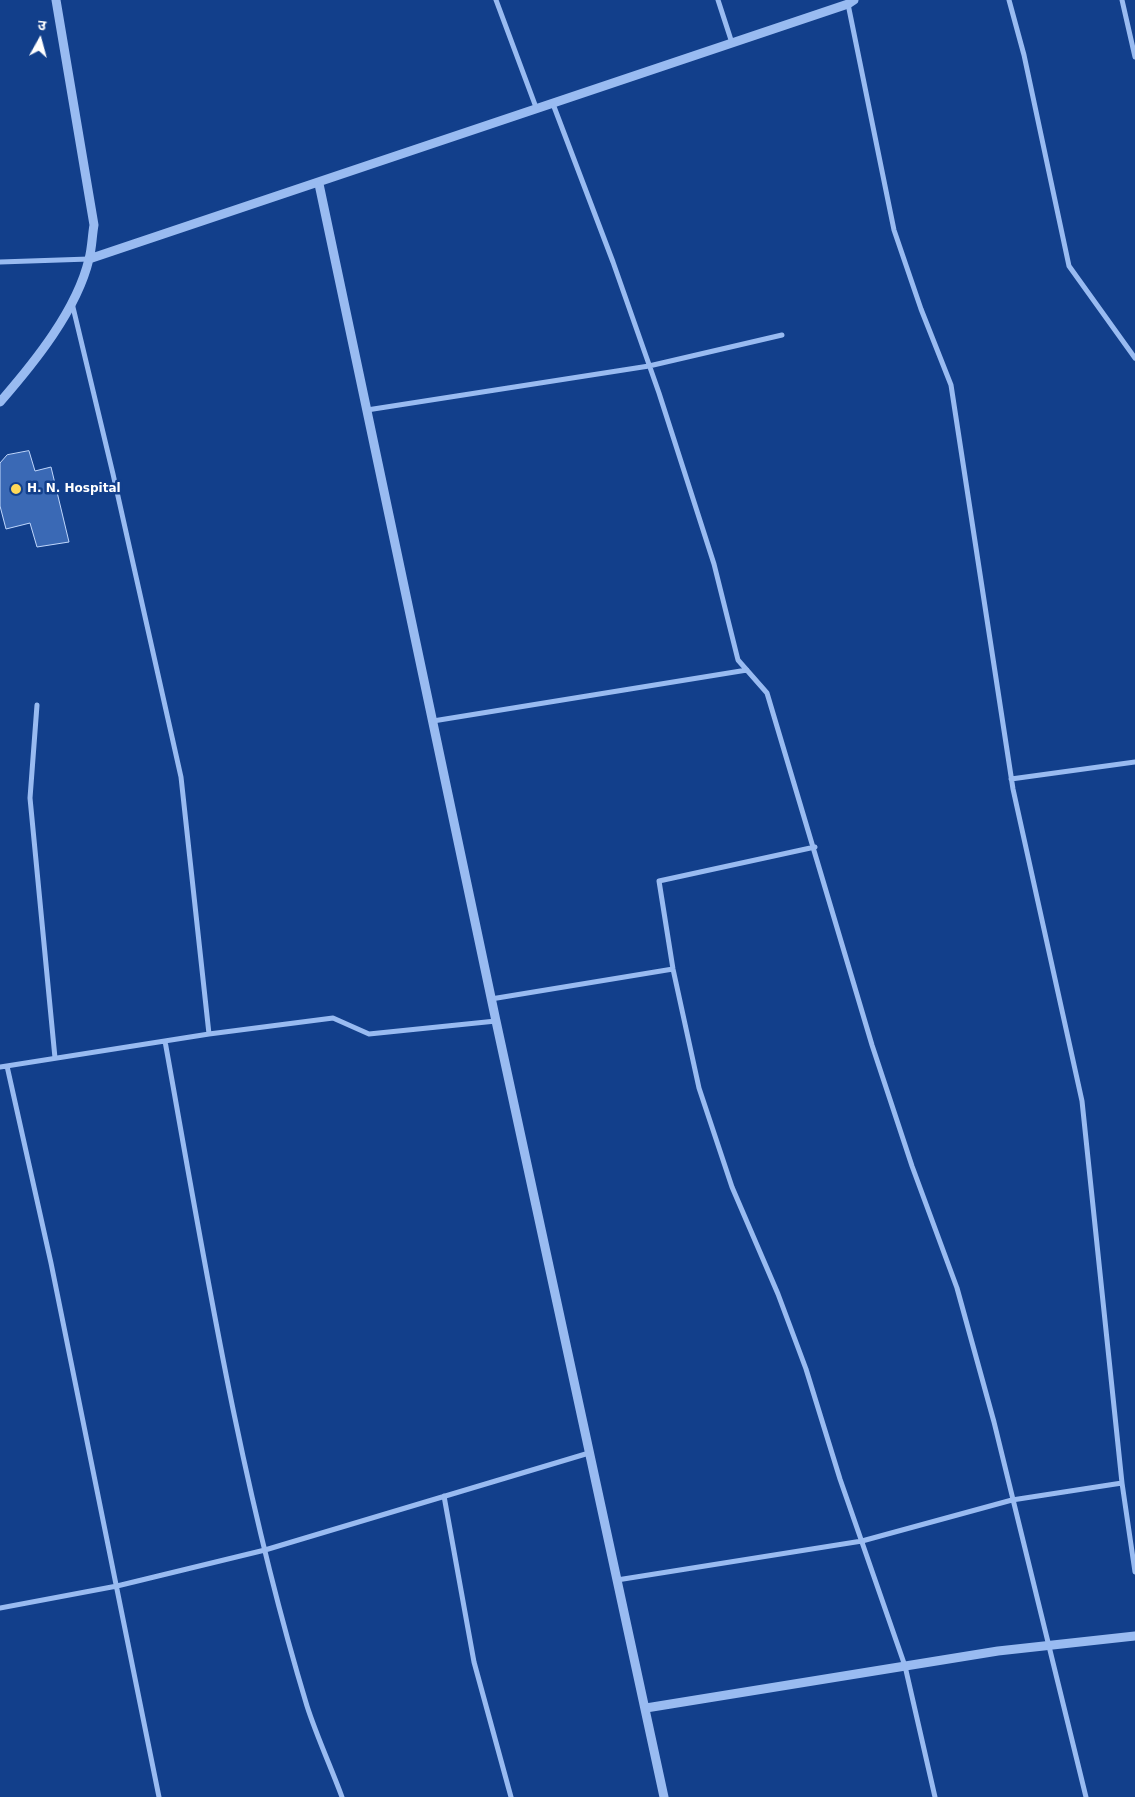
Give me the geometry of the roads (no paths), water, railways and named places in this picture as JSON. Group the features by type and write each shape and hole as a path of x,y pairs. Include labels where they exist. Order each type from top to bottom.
{"street":[{"path":"0,402 26,372 72,303 89,260 94,225 56,0"},
{"path":"496,0 537,110"},
{"path":"718,0 732,44"},
{"path":"1008,0 1024,55 1069,266 1135,358"},
{"path":"1122,0 1135,58"},
{"path":"0,262 89,260 319,184 851,2 894,230 921,309 951,385 1011,778 1082,1101 1122,1483 1135,1572"},
{"path":"553,104 613,262 649,366 714,564 738,660 767,693 815,847 872,1045 912,1166 957,1288 1086,1797"},
{"path":"319,184 491,999 664,1797"},
{"path":"72,303 114,474 181,777 209,1034"},
{"path":"366,410 649,366 782,335"},
{"path":"432,722 747,670"},
{"path":"37,705 30,798 55,1058"},
{"path":"1011,778 1135,762"},
{"path":"815,847 658,880 672,969 699,1088 732,1187 778,1294 806,1369 840,1479 906,1666 935,1797"},
{"path":"491,999 672,969"},
{"path":"0,1067 209,1034 333,1018 369,1034 496,1021"},
{"path":"165,1041 218,1336 265,1550 308,1707 342,1797"},
{"path":"7,1066 53,1272 159,1797"},
{"path":"0,1608 117,1586 265,1550 589,1453"},
{"path":"617,1580 862,1541 1012,1500 1122,1483"},
{"path":"444,1496 474,1662 511,1797"},
{"path":"646,1708 998,1651 1135,1636"}],"place":[{"name":"H. N. Hospital","path":"16,489"}]}
